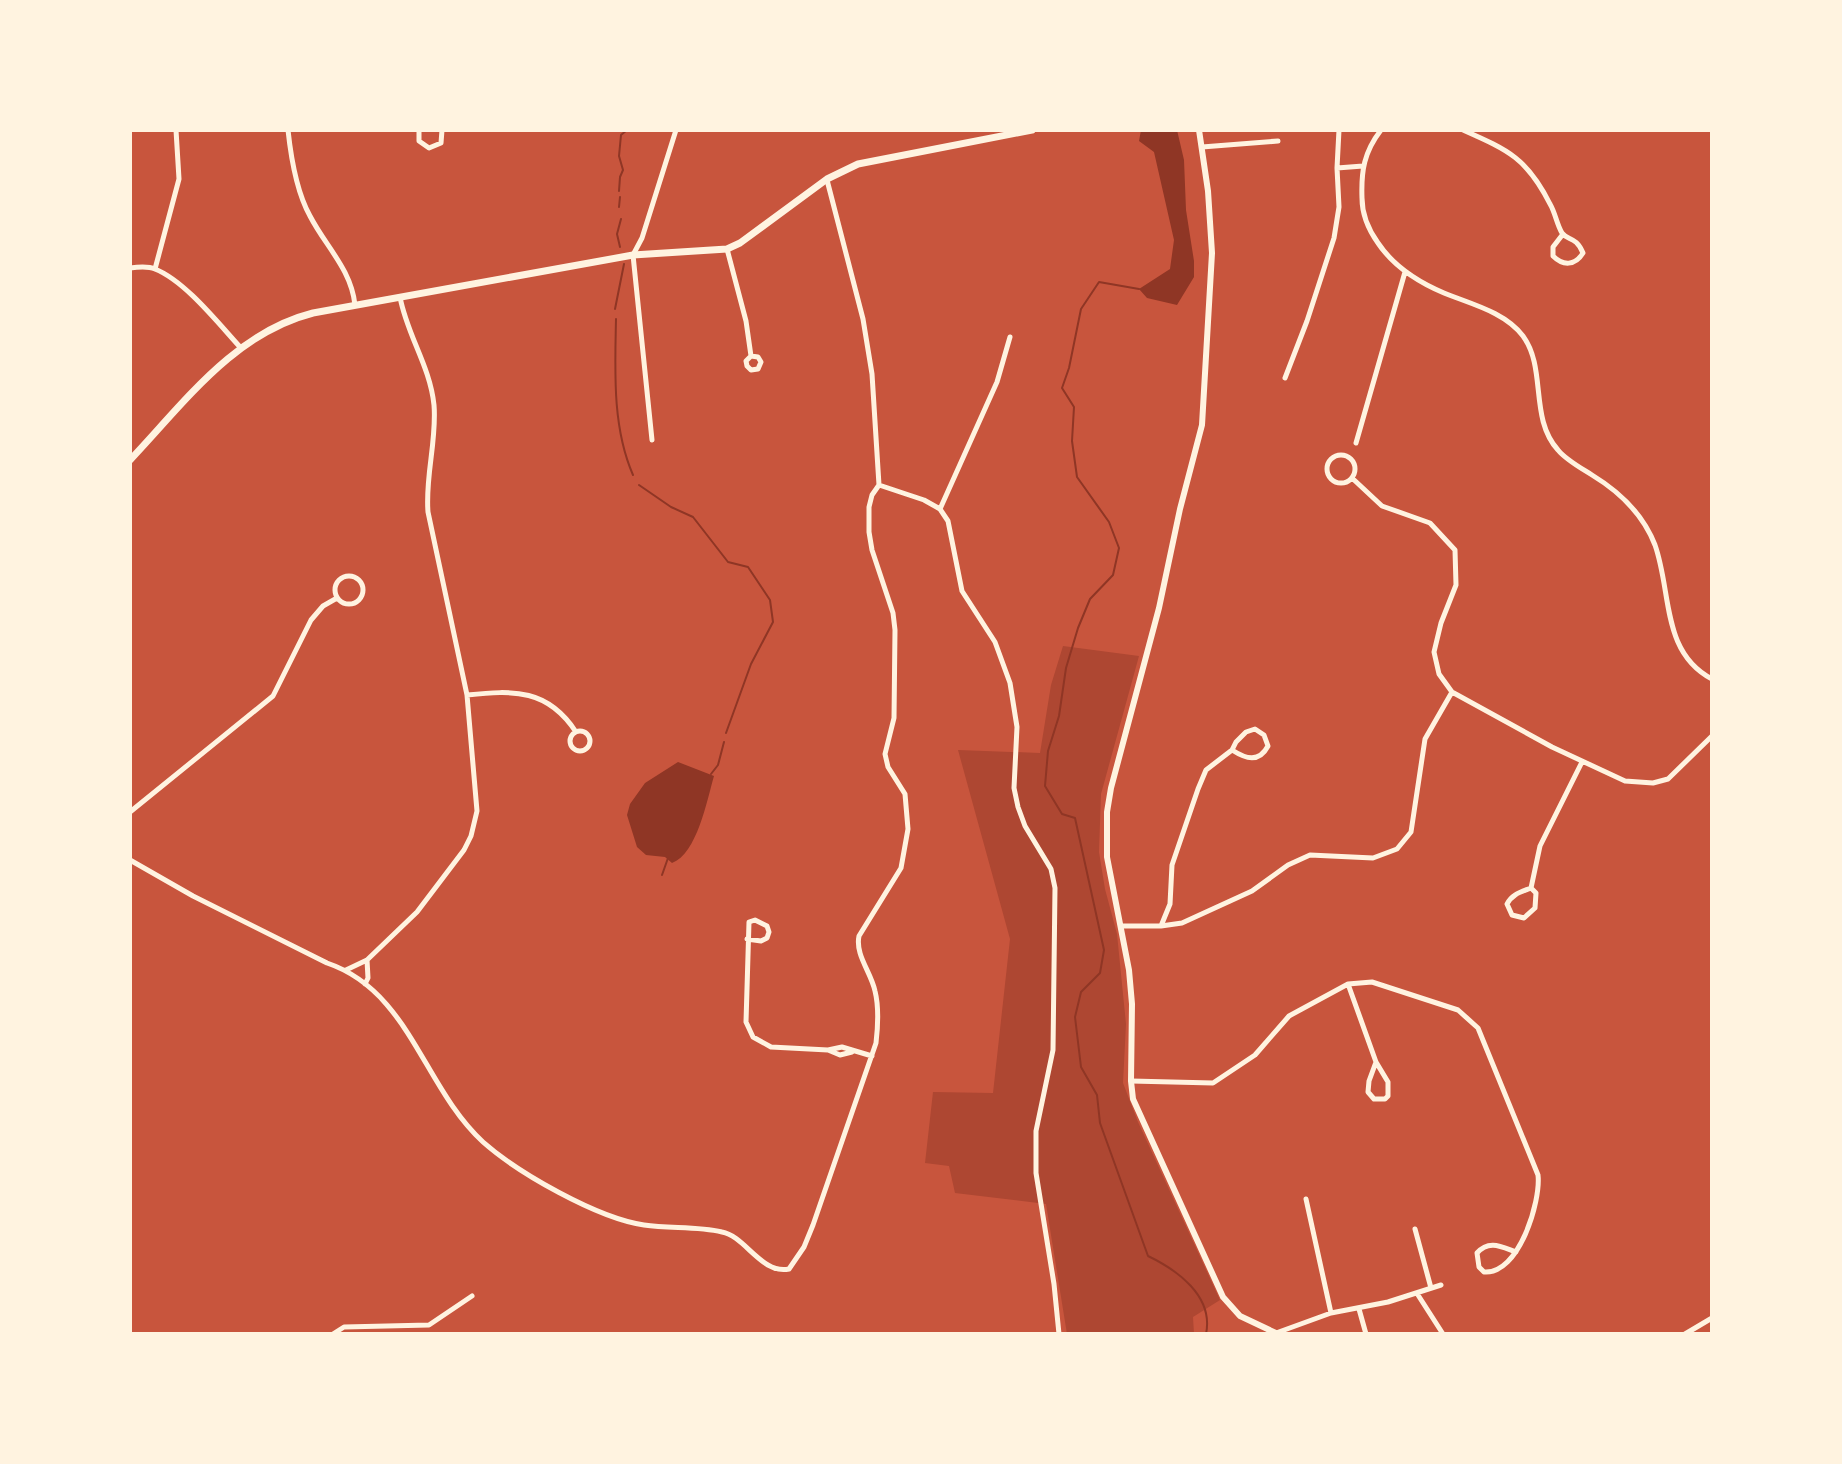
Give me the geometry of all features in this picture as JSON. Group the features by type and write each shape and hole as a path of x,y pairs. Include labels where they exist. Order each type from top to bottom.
{"main road":[{"path":"130,460 240,347 289,320 355,305 633,255 727,249 740,243 827,179 858,164 1032,130"}],"street":[{"path":"155,269 179,179 176,130"},
{"path":"288,130 304,203 345,270 355,305"},
{"path":"419,130 419,141 429,148 441,143 442,130"},
{"path":"652,440 633,255 642,238 676,130"},
{"path":"1199,130 1208,191 1212,253 1202,425 1159,608 1111,788 1106,834 1107,857 1132,1004 1133,1099 1223,1297 1240,1316 1277,1333 1331,1313 1418,1295 1441,1285"},
{"path":"1285,378 1334,238 1339,207 1339,130"},
{"path":"1381,130 1365,154 1363,166 1362,203 1369,230 1385,253 1405,272 1441,292 1489,310 1515,327 1524,338 1534,361 1540,408 1550,438 1558,451 1629,502 1642,520 1658,557 1678,646 1694,667 1712,679"},
{"path":"1463,130 1500,146 1522,161 1541,186 1563,234 1579,244 1583,253 1570,264 1560,263 1553,256 1553,247 1563,234"},
{"path":"1202,147 1278,141"},
{"path":"1337,168 1363,166"},
{"path":"130,860 193,896 346,970 365,984 397,1014 447,1100 481,1140 518,1169 583,1204 642,1225 728,1233 754,1255 779,1270 792,1267 804,1247 833,1172 872,1056 878,1027 875,988 857,946 859,936 901,868 908,811 905,794 885,761 894,718 895,630 893,613 869,532 869,507 879,485 872,374 863,319 827,179"},
{"path":"727,249 746,321 751,356"},
{"path":"130,268 155,269 188,293 240,347"},
{"path":"1356,443 1405,272"},
{"path":"346,970 367,960 417,912 464,850 477,811 467,695 426,495 435,422 430,383 422,357 407,329 400,297"},
{"path":"940,509 997,382 1010,337"},
{"path":"1342,456 1351,460 1355,469 1352,478 1343,483 1332,479 1328,470 1331,461 1342,456"},
{"path":"1352,478 1382,506 1430,523 1455,550 1456,585 1434,652 1439,674 1452,692 1582,762 1625,781 1653,783 1668,779 1712,736"},
{"path":"879,485 924,500 940,509 951,533 957,578 962,591 995,642 1010,683 1017,727 1014,788 1018,807 1025,826 1051,869 1055,888 1053,1050 1036,1131 1036,1161 1059,1334"},
{"path":"354,577 362,585 362,595 356,603 344,603 337,598 335,585 342,578 354,577"},
{"path":"130,812 273,696 311,620 323,606 337,598"},
{"path":"1121,926 1182,923 1252,891 1288,865 1310,855 1373,858 1397,849 1411,832 1425,739 1452,692"},
{"path":"467,695 526,693 552,704 576,732"},
{"path":"1161,926 1170,904 1172,865 1206,770 1232,750 1246,732 1255,729 1264,735 1268,746 1264,754 1254,759 1245,758 1232,750"},
{"path":"582,731 589,738 590,744 584,751 578,751 571,745 571,737 576,732 582,731"},
{"path":"1531,888 1540,846 1582,762"},
{"path":"1531,888 1536,893 1535,908 1524,918 1512,915 1507,904 1509,900 1513,895 1531,888"},
{"path":"747,939 761,941 767,938 767,926 762,921 749,922 747,939 746,1022 753,1037 771,1047 828,1050 842,1047 872,1056"},
{"path":"365,984 369,969 367,960"},
{"path":"1131,1081 1213,1083 1255,1055 1289,1016 1348,984 1372,982 1458,1010 1478,1028 1538,1175 1540,1192 1516,1252 1492,1273 1484,1272 1479,1267 1477,1253 1487,1245 1516,1252"},
{"path":"1348,984 1389,1090 1388,1096 1380,1100 1374,1099 1368,1092 1376,1062"},
{"path":"1306,1199 1331,1313"},
{"path":"1415,1229 1431,1288"},
{"path":"1418,1295 1443,1334"},
{"path":"333,1334 344,1327 429,1325 472,1296"},
{"path":"1359,1309 1366,1334"},
{"path":"1685,1334 1712,1318"}],"shaded area":[{"path":"1141,130 1177,130 1184,160 1194,277 1177,305 1147,298 1139,289 1170,269 1174,240 1154,152 1139,141"},
{"path":"1063,646 1139,656 1101,794 1099,852 1117,934 1126,1024 1123,1083 1220,1300 1193,1317 1194,1334 1067,1334 1046,1204 955,1193 949,1166 925,1163 933,1092 993,1093 1010,939 958,750 1040,753 1051,685"},
{"path":"678,762 714,776 694,838 681,858 672,863 665,857 646,855 637,847 627,815 630,804 645,783"}],"waterway":[{"path":"619,191 623,170 619,156 621,135 627,130"},
{"path":"619,207 620,197"},
{"path":"620,247 617,234 621,219"},
{"path":"615,309 624,264"},
{"path":"1139,289 1099,282 1081,309 1062,388 1074,407 1072,441 1077,477 1109,522 1119,548 1113,575 1090,599 1078,628 1048,751 1045,786 1062,814 1075,818 1104,950 1100,973 1081,992 1075,1017 1081,1067 1097,1095 1100,1123 1148,1256 1181,1277 1199,1296 1207,1320 1206,1334"},
{"path":"616,319 618,418 633,475"},
{"path":"639,485 671,507 693,517 728,562 748,567 770,600 773,622 751,664 726,733"},
{"path":"711,774 718,765 724,742"},
{"path":"662,875 668,858"}]}
